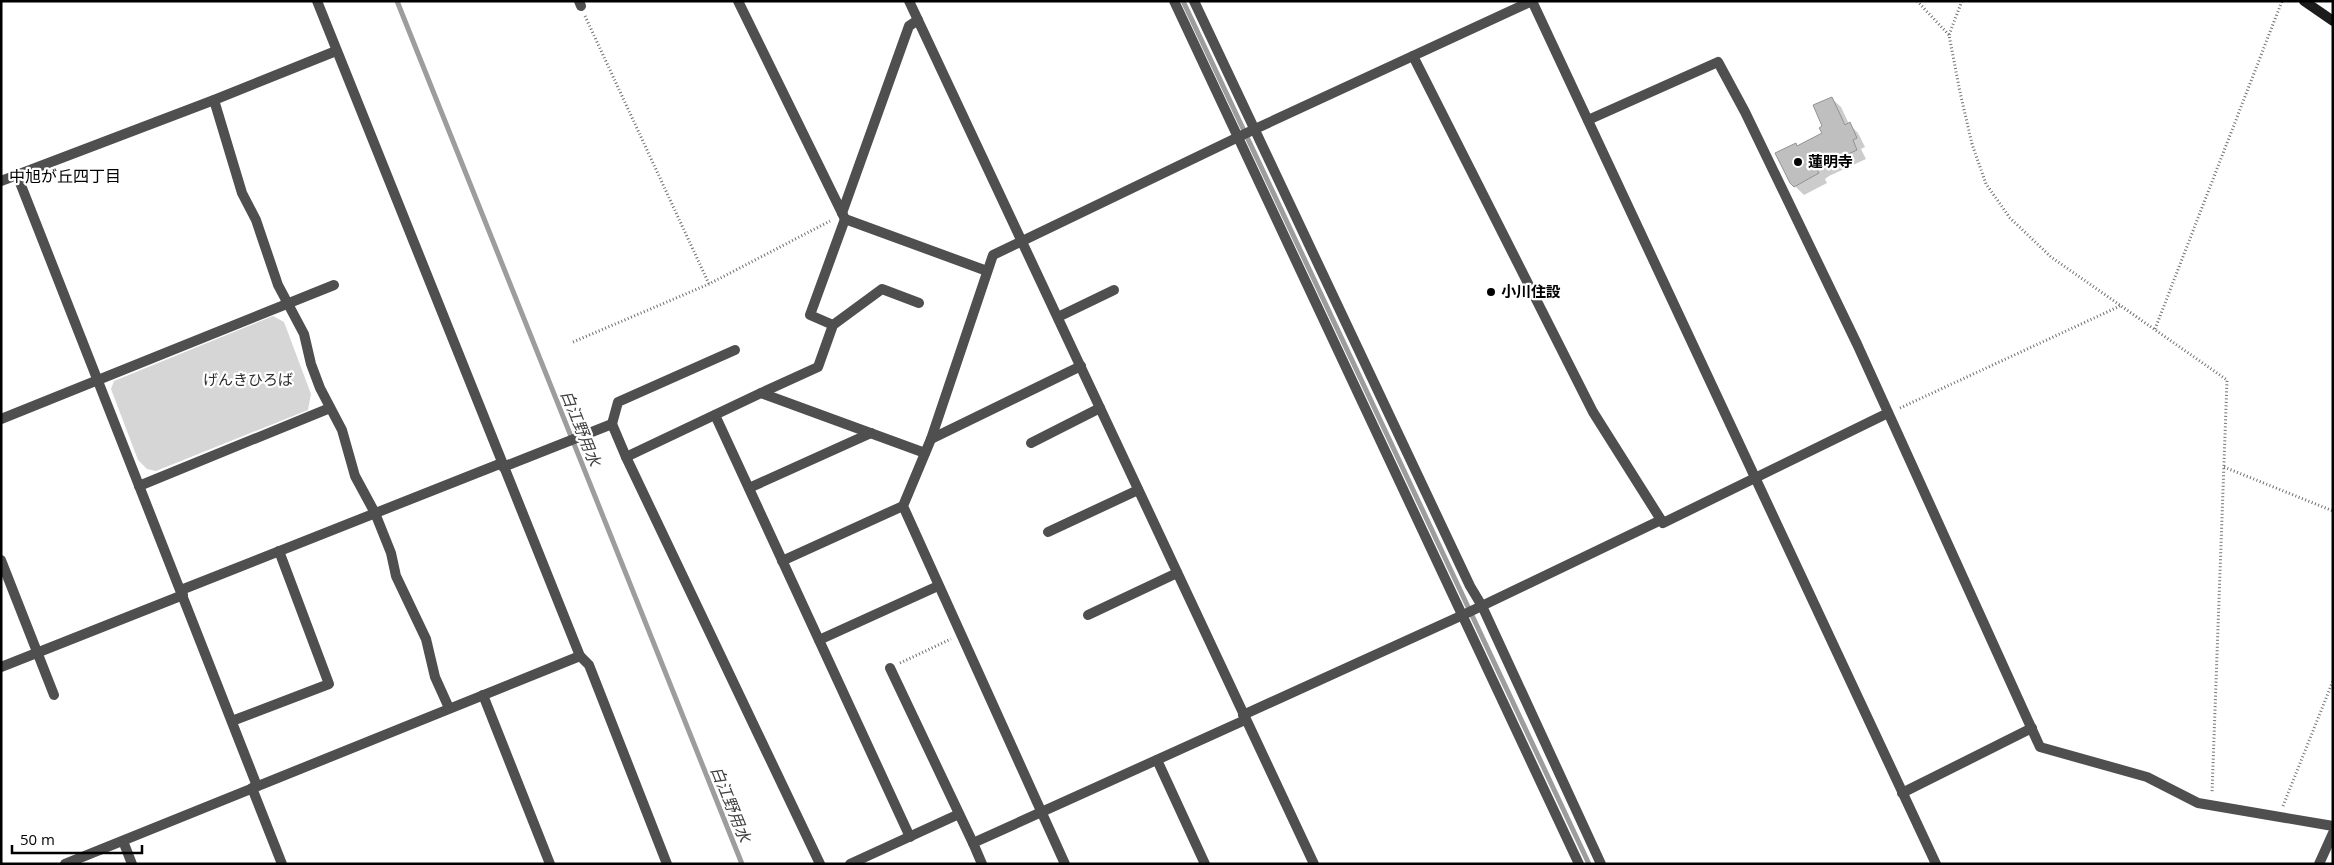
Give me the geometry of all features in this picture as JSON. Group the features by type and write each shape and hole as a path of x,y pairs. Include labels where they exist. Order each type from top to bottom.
{"main road":[{"path":"2304,1 2333,21"}],"street":[{"path":"317,1 580,656 589,665 667,864"},
{"path":"738,1 844,216 987,271"},
{"path":"909,1 1314,864"},
{"path":"1174,1 1464,614 1579,864"},
{"path":"1194,1 1601,864"},
{"path":"782,561 903,506 931,439 993,255 1238,137 1532,1 1936,864"},
{"path":"833,325 810,315 909,26 918,20"},
{"path":"1,181 214,100 336,51"},
{"path":"1412,56 1593,412 1663,523 1888,413"},
{"path":"1588,120 1718,62 1745,112 1888,413 2040,748 2147,777 2198,803 2333,826"},
{"path":"214,100 242,193 256,220 278,285 304,334 311,364 320,388 342,430 355,476 375,513 391,553 396,576 426,639 435,677 449,708"},
{"path":"17,175 232,721 281,862 270,864"},
{"path":"1,419 334,285"},
{"path":"626,457 818,367 833,325 882,289 919,303"},
{"path":"1058,317 1114,290"},
{"path":"734,350 618,402 612,424 820,864"},
{"path":"931,439 1081,366"},
{"path":"761,393 925,453"},
{"path":"139,486 330,408"},
{"path":"1031,443 1100,408"},
{"path":"715,416 910,837"},
{"path":"1,667 375,513 565,444 612,424"},
{"path":"749,488 871,433"},
{"path":"1048,532 1138,490"},
{"path":"903,506 1065,864"},
{"path":"973,843 1157,760 1661,520"},
{"path":"232,721 329,684 279,552"},
{"path":"1,560 54,695"},
{"path":"1088,615 1177,573"},
{"path":"819,640 938,586"},
{"path":"65,864 580,656"},
{"path":"890,668 982,864"},
{"path":"482,695 550,864"},
{"path":"1902,793 2032,728"},
{"path":"1157,760 1205,864"},
{"path":"850,864 959,814"},
{"path":"2319,864 2333,833"},
{"path":"123,841 132,864"}],"path":[{"path":"1917,1 1949,35 1972,144 1986,184 2010,218 2032,241 2051,257 2227,380 2212,805"},
{"path":"1949,35 1962,1"},
{"path":"2155,329 2282,1"},
{"path":"580,4 708,284"},
{"path":"573,342 708,284 844,216"},
{"path":"1888,413 2120,306"},
{"path":"2224,467 2333,511"},
{"path":"890,668 961,634"},
{"path":"2280,818 2282,808 2333,681"}],"green space":[{"name":"げんきひろば","path":"273,316 284,322 311,394 308,410 156,471 147,469 138,460 111,389 114,381"}],"building":[{"path":"1832,97 1845,125 1850,122 1857,138 1853,140 1857,150 1820,167 1817,170 1819,173 1794,187 1790,183 1775,153 1796,143 1797,146 1822,133 1819,128 1822,126 1813,105"}],"waterway":[{"name":"白江野用水","path":"397,1 742,864"},
{"path":"1183,1 1589,864"}],"place":[{"name":"蓮明寺","path":"1798,162"},
{"name":"小川住設","path":"1491,292"}],"district":[{"name":"中旭が丘四丁目","path":"65,176"}]}
